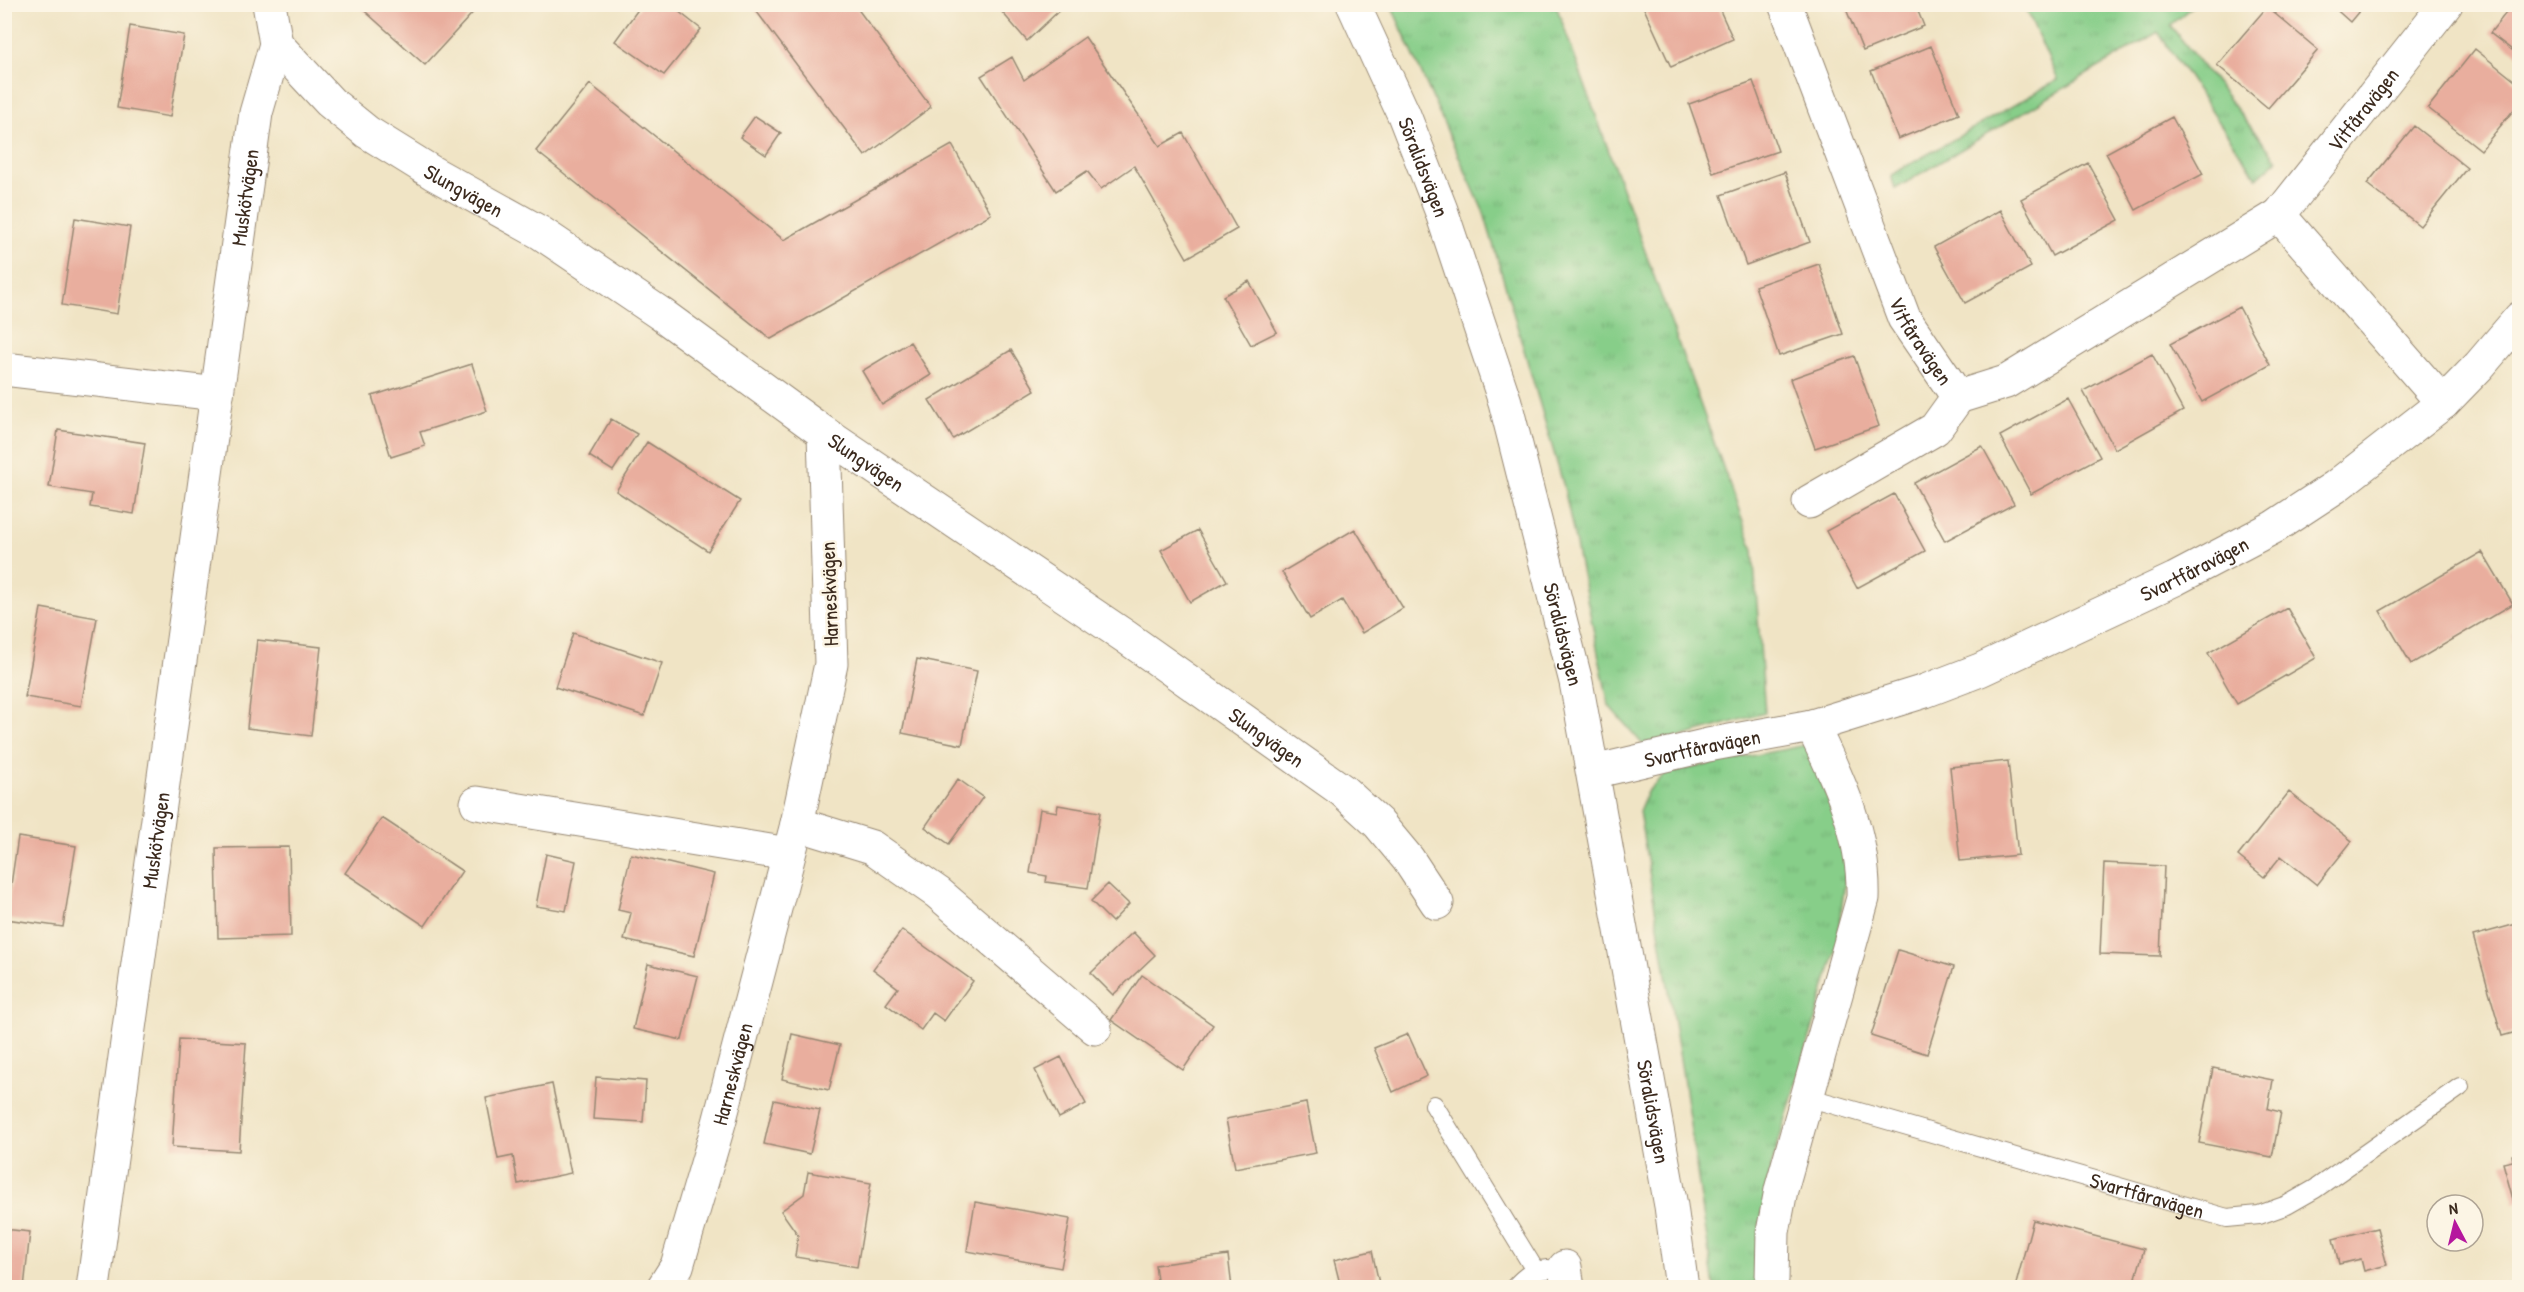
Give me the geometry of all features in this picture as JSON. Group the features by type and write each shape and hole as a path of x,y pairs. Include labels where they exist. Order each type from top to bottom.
{"street":[{"name":"Muskötvägen","path":"93,1287 256,113 276,44 269,4"},
{"name":"Söralidsvägen","path":"1353,4 1404,115 1441,210 1505,402 1576,682 1671,1206 1682,1287"},
{"name":"Vitfåravägen","path":"1785,4 1904,318 1958,397 2006,382 2278,215 2446,4"},
{"name":"Slungvägen","path":"276,44 322,95 367,132 433,173 541,233 662,314 824,433 1108,624 1343,791 1378,823 1408,859 1437,903"},
{"path":"2278,215 2443,403"},
{"name":"Svartfåravägen","path":"1593,772 1708,745 1812,726 1925,691 1980,670 2175,579 2274,527 2335,488 2443,403 2479,366 2520,318"},
{"path":"4,369 218,394"},
{"path":"1809,502 1935,429 1958,397"},
{"name":"Harneskvägen","path":"663,1287 677,1266 719,1123 792,839 831,664 824,433"},
{"path":"1772,1280 1773,1232 1781,1190 1863,898 1864,873 1854,827 1837,777 1812,726"},
{"path":"477,803 872,847 938,893 1095,1028"}],"lane":[{"name":"Svartfåravägen","path":"1807,1097 2227,1218 2259,1215 2306,1195 2460,1087"},
{"path":"1434,1105 1556,1275"},
{"path":"1514,1287 1525,1276 1556,1275"}],"green space":[{"path":"2024,4 2194,5 2170,25 2277,160 2257,178 2158,32 1895,189 1891,175 2058,80"},
{"path":"1391,5 1556,5 1753,550 1765,713 1645,747 1609,706 1564,487 1484,213"},
{"path":"1806,745 1838,821 1847,864 1837,946 1768,1178 1754,1265 1756,1287 1714,1287 1683,1077 1639,811 1647,792 1666,773"}],"building":[{"path":"357,4 474,4 478,7 425,65"},
{"path":"642,4 669,4 701,29 664,75 615,41"},
{"path":"751,4 854,4 931,107 865,156"},
{"path":"995,4 1066,4 1027,41"},
{"path":"1642,4 1717,4 1733,39 1671,67"},
{"path":"1844,4 1915,4 1924,26 1863,51"},
{"path":"2330,4 2365,4 2350,22"},
{"path":"2513,4 2520,4 2520,56 2490,33"},
{"path":"2267,7 2318,50 2268,108 2217,65"},
{"path":"130,26 184,35 170,117 117,108"},
{"path":"1085,37 1160,146 1183,133 1237,229 1187,258 1134,166 1101,189 1087,171 1056,191 981,76 1012,57 1024,80"},
{"path":"1931,46 1959,114 1898,139 1871,71"},
{"path":"2475,49 2520,85 2520,102 2481,150 2428,108"},
{"path":"1753,81 1778,151 1713,173 1689,104"},
{"path":"590,84 784,240 952,145 991,214 771,339 536,151"},
{"path":"755,116 781,133 766,155 740,137"},
{"path":"2172,117 2203,174 2136,210 2106,153"},
{"path":"2414,126 2467,168 2420,226 2367,184"},
{"path":"2088,163 2119,220 2052,256 2021,199"},
{"path":"1785,172 1810,242 1746,265 1721,195"},
{"path":"2000,210 2031,267 1965,303 1934,247"},
{"path":"75,218 130,227 117,314 62,305"},
{"path":"1819,264 1843,334 1779,356 1755,286"},
{"path":"1249,281 1277,332 1251,345 1223,296"},
{"path":"2239,307 2270,365 2202,402 2170,344"},
{"path":"910,342 931,375 882,405 862,371"},
{"path":"1011,350 1035,390 953,439 929,400"},
{"path":"2152,354 2183,411 2115,449 2083,391"},
{"path":"1854,356 1879,426 1815,448 1790,379"},
{"path":"472,364 487,411 420,432 425,446 391,457 372,396"},
{"path":"2068,399 2100,457 2031,494 2000,436"},
{"path":"611,419 637,434 613,471 589,456"},
{"path":"58,430 145,443 134,514 90,507 92,494 49,487"},
{"path":"647,442 740,501 708,551 616,491"},
{"path":"1982,446 2014,504 1945,541 1914,483"},
{"path":"1894,494 1925,551 1857,588 1826,531"},
{"path":"1355,529 1403,608 1362,633 1342,600 1310,619 1282,572"},
{"path":"1198,530 1227,581 1190,602 1161,550"},
{"path":"2482,552 2513,604 2411,664 2380,611"},
{"path":"41,608 97,618 81,706 25,697"},
{"path":"2287,608 2316,658 2237,704 2208,653"},
{"path":"2520,632 2520,677 2518,677 2512,633"},
{"path":"573,633 662,663 644,716 555,687"},
{"path":"257,640 321,647 311,736 247,728"},
{"path":"917,659 977,671 962,745 902,733"},
{"path":"2008,761 2018,855 1960,861 1950,767"},
{"path":"958,779 983,797 949,844 925,827"},
{"path":"2289,792 2352,841 2317,885 2281,856 2264,877 2238,856"},
{"path":"1058,805 1100,812 1088,888 1046,882 1047,876 1030,873 1040,809 1057,812"},
{"path":"382,818 462,871 425,926 345,873"},
{"path":"18,837 76,846 63,927 6,919"},
{"path":"289,847 291,936 218,938 216,848"},
{"path":"546,854 576,861 566,911 536,906"},
{"path":"631,854 714,874 694,956 624,940 631,913 618,910"},
{"path":"2104,863 2164,866 2160,956 2100,954"},
{"path":"1108,884 1129,904 1112,922 1091,901"},
{"path":"2520,923 2520,1031 2502,1036 2473,936"},
{"path":"902,930 973,981 944,1021 933,1013 921,1030 886,1004 898,988 873,969"},
{"path":"1133,932 1155,955 1113,995 1091,973"},
{"path":"1898,950 1954,967 1927,1054 1871,1036"},
{"path":"648,964 698,976 682,1040 633,1029"},
{"path":"1142,975 1213,1025 1183,1070 1111,1020"},
{"path":"792,1034 840,1045 829,1090 782,1079"},
{"path":"1408,1034 1427,1076 1393,1092 1374,1048"},
{"path":"179,1039 246,1043 239,1151 172,1147"},
{"path":"1061,1057 1086,1104 1059,1118 1035,1070"},
{"path":"2213,1068 2273,1080 2268,1109 2281,1112 2272,1157 2199,1143"},
{"path":"596,1077 646,1081 643,1122 593,1119"},
{"path":"552,1084 571,1173 518,1184 513,1156 498,1159 486,1098"},
{"path":"774,1100 820,1110 810,1154 764,1144"},
{"path":"1306,1103 1316,1153 1235,1168 1226,1119"},
{"path":"2520,1153 2520,1201 2514,1203 2503,1163 2513,1161 2512,1155"},
{"path":"808,1172 871,1183 857,1267 795,1257 798,1235 781,1211 804,1194"},
{"path":"975,1202 1070,1219 1061,1268 967,1251"},
{"path":"2033,1220 2144,1249 2133,1288 2015,1288"},
{"path":"2377,1228 2387,1265 2364,1271 2361,1259 2339,1264 2333,1239"},
{"path":"4,1229 30,1232 24,1288 4,1288"},
{"path":"1372,1251 1380,1288 1341,1288 1334,1260"},
{"path":"1228,1255 1232,1288 1158,1288 1155,1265"}]}
